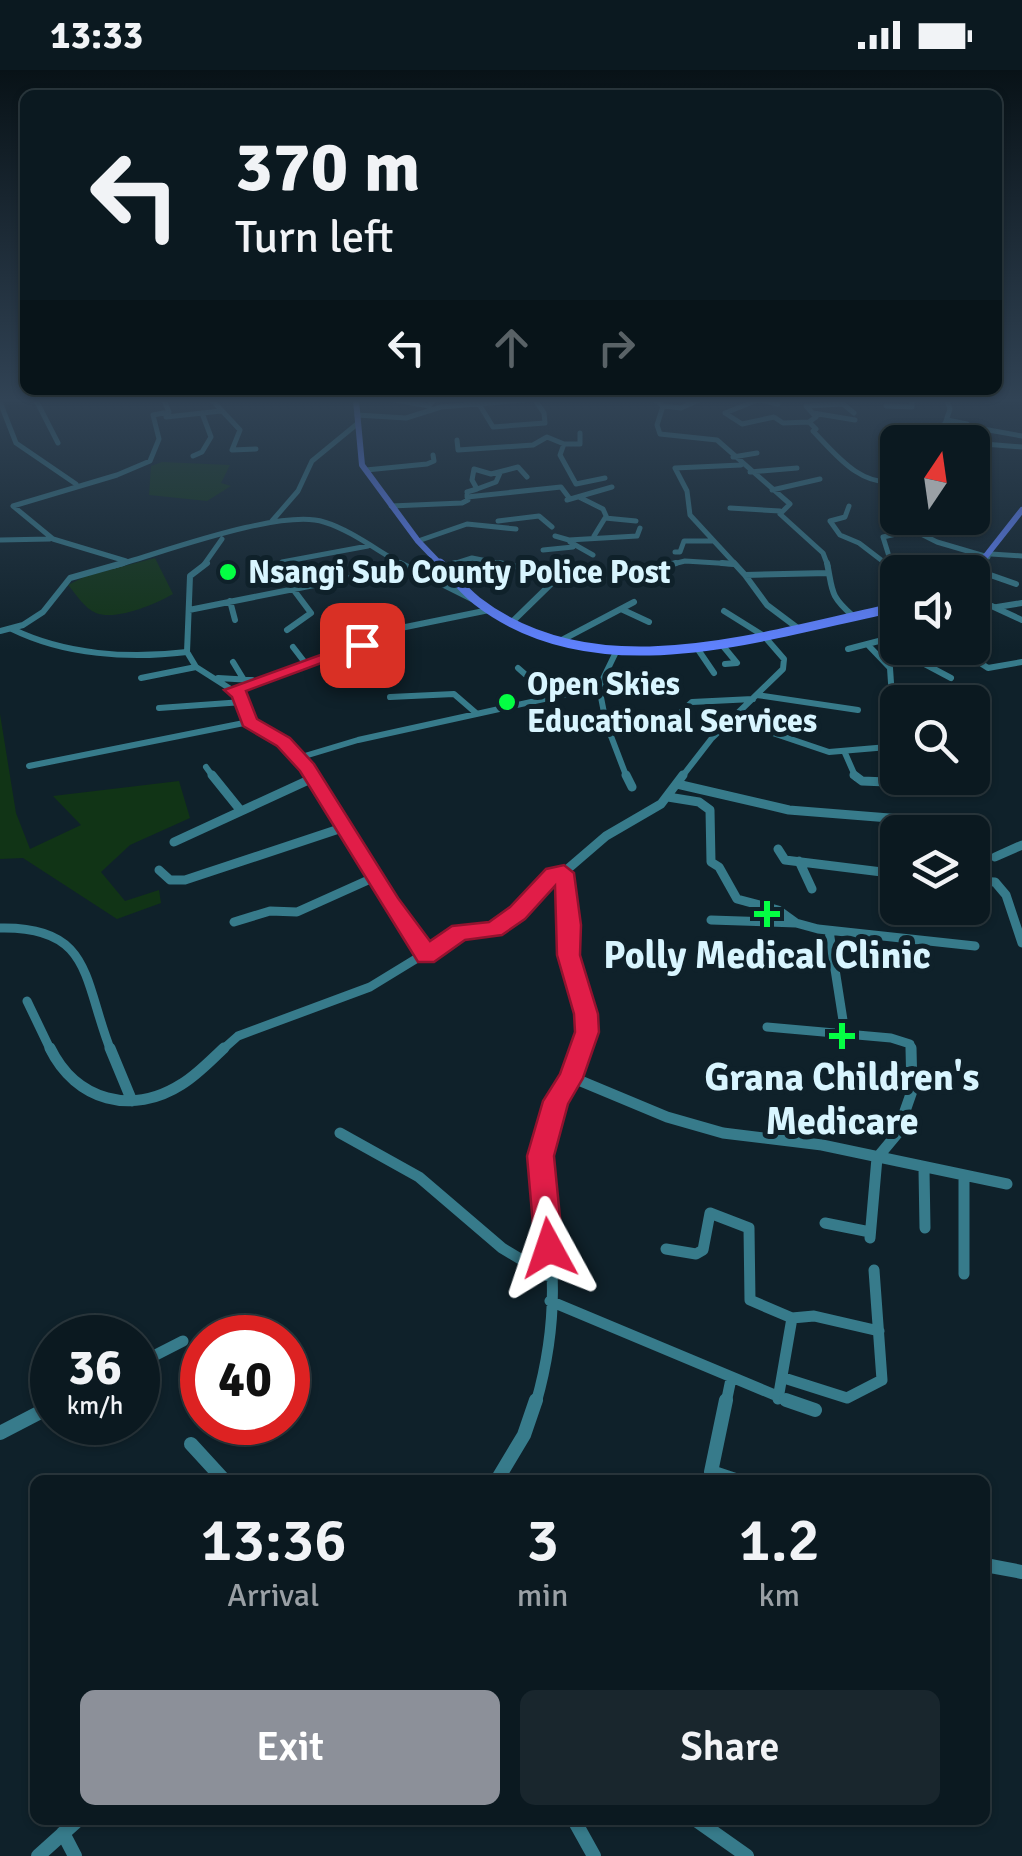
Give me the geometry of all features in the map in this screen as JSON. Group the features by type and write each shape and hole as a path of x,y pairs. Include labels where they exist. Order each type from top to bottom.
{"main road":[{"path":"375,483 418,542 478,602 511,622 560,642 616,652 699,651 880,611"},
{"path":"989,555 1022,510"}],"street":[{"path":"76,483 82,484"},
{"path":"269,523 288,507 300,483"},
{"path":"474,483 478,489"},
{"path":"391,506 456,503 467,492 493,483"},
{"path":"683,483 690,515 767,605 800,629"},
{"path":"730,508 780,511 790,504 764,483"},
{"path":"772,490 801,483"},
{"path":"13,506 82,484"},
{"path":"467,492 561,487 568,500 612,487"},
{"path":"555,536 569,540 637,536 638,524 608,518 602,508 578,496"},
{"path":"0,498 53,539"},
{"path":"849,506 845,516 830,522 840,530 840,535 880,559"},
{"path":"780,511 795,530 823,553 830,590 853,616"},
{"path":"418,542 449,528 539,516 552,527"},
{"path":"594,536 608,518"},
{"path":"0,630 12,629 43,612 70,578 269,523 320,520 478,602"},
{"path":"490,522 516,530"},
{"path":"921,535 989,555"},
{"path":"223,538 210,560 190,576 187,652 196,667 233,690 243,702 250,722 284,742 298,758 390,903 415,932 426,956"},
{"path":"0,540 53,539 127,562"},
{"path":"569,540 573,547"},
{"path":"675,552 680,552 684,541 713,542"},
{"path":"282,562 368,546"},
{"path":"543,550 573,547 593,555"},
{"path":"990,555 1022,556"},
{"path":"443,567 472,558 554,578 550,590 511,622"},
{"path":"669,565 691,561 734,564"},
{"path":"189,610 405,566"},
{"path":"745,575 828,574"},
{"path":"990,577 1016,584"},
{"path":"287,630 311,613 294,590"},
{"path":"230,601 235,620"},
{"path":"560,642 634,602"},
{"path":"994,607 1022,604"},
{"path":"990,605 1022,620"},
{"path":"620,609 649,622"},
{"path":"390,610 406,638"},
{"path":"233,690 352,650 376,634 400,626 489,610"},
{"path":"27,1001 54,1056 74,1082 98,1098 132,1101 168,1094 238,1036 370,986 426,956 460,932 494,930 518,913 554,874 564,873 606,836 668,797 712,738 784,666 784,659 764,636 724,611"},
{"path":"12,629 31,638 135,658 187,652"},
{"path":"848,649 880,641"},
{"path":"868,644 880,656"},
{"path":"724,646 736,663 726,664"},
{"path":"293,647 306,664"},
{"path":"699,651 714,673"},
{"path":"616,652 599,687 601,716 611,732 620,768 632,786"},
{"path":"233,662 244,680"},
{"path":"982,665 986,668 1022,662"},
{"path":"888,665 891,683"},
{"path":"927,665 951,678"},
{"path":"141,678 196,667"},
{"path":"518,668 552,698"},
{"path":"215,678 256,681"},
{"path":"298,758 599,687"},
{"path":"390,696 454,694 476,713"},
{"path":"611,732 674,720 692,702 755,697 858,710"},
{"path":"159,708 243,702"},
{"path":"732,719 810,747 845,753 880,748"},
{"path":"29,766 250,722"},
{"path":"845,753 852,776 880,782"},
{"path":"206,767 240,811"},
{"path":"174,842 313,778"},
{"path":"677,784 789,810 880,818"},
{"path":"668,797 698,802 710,810 711,862 719,867 737,899 778,910 796,923 829,931 975,946"},
{"path":"159,870 170,880 185,880 345,827"},
{"path":"995,857 1022,845"},
{"path":"778,850 785,860 880,872"},
{"path":"799,861 812,890"},
{"path":"501,1475 514,1458 534,1411 547,1355 552,1278 540,1156 556,1101 571,1078 587,1022 568,955 570,925 564,873"},
{"path":"234,922 270,912 290,914 375,876"},
{"path":"990,882 995,882 1006,895 1022,944"},
{"path":"711,920 782,926 796,923"},
{"path":"0,928 39,929 64,942 82,958 102,1029 132,1101"},
{"path":"829,931 845,1033"},
{"path":"768,1027 900,1039 910,1044 909,1109 898,1137 877,1158 870,1235 825,1223"},
{"path":"571,1078 708,1130 822,1145 924,1170 1006,1184"},
{"path":"340,1134 429,1184 525,1268 552,1278"},
{"path":"924,1170 925,1228"},
{"path":"964,1176 964,1274"},
{"path":"666,1249 696,1254 702,1250 710,1213 737,1222 748,1228 750,1300 792,1318 814,1316 879,1332"},
{"path":"784,1378 847,1398 882,1380 876,1367 879,1332 874,1270"},
{"path":"550,1301 778,1399 815,1410"},
{"path":"778,1399 792,1318"},
{"path":"720,1475 711,1472 731,1379"},
{"path":"0,1432 30,1417"},
{"path":"192,1445 219,1475"},
{"path":"990,1566 1022,1572"},
{"path":"38,1856 72,1825"},
{"path":"577,1825 594,1856"},
{"path":"703,1825 747,1856"},
{"path":"63,1833 75,1856"}],"green space":[{"path":"150,483 231,486 207,501 149,495"},
{"path":"155,558 173,594 136,610 114,615 96,613 68,585 86,576"},
{"path":"0,714 16,813 30,849 81,825 53,796 179,781 190,818 130,845 101,872 125,901 159,890 161,903 117,919 23,858 0,859"}],"place":[{"name":"Nsangi Sub County Police Post","path":"228,572"},
{"name":"Open Skies Educational Services","path":"507,702"},
{"name":"Polly Medical Clinic","path":"767,914"},
{"name":"Grana Children's Medicare","path":"842,1036"}],"route":[{"path":"362,645 233,690 240,695 250,722 284,742 307,768 390,903 415,932 426,956 460,932 494,930 518,913 554,874 564,873 570,925 568,955 586,1014 587,1032 571,1078 546,1127 540,1156 549,1248"}]}
